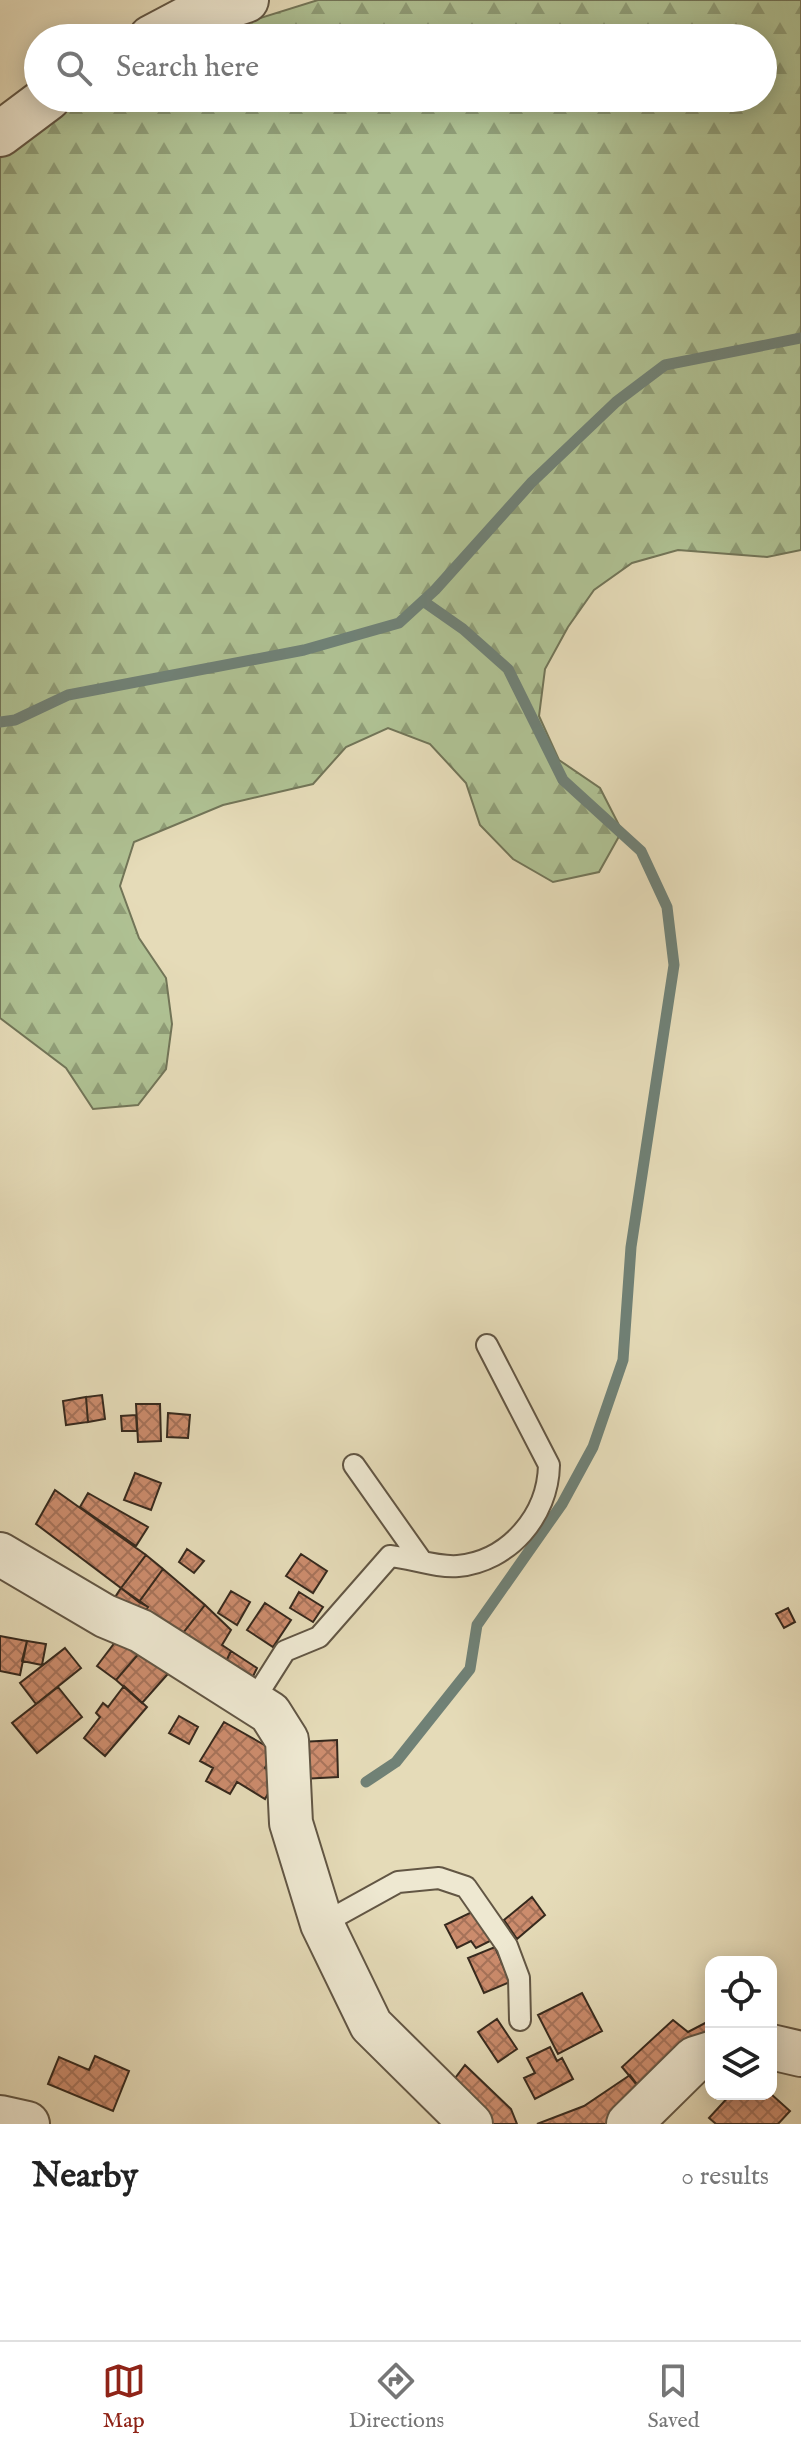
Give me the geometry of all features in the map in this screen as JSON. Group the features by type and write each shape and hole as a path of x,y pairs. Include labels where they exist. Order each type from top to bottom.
{"street":[{"path":"177,24 246,0"},
{"path":"0,134 29,112"},
{"path":"0,1554 105,1616 141,1631 270,1713 287,1740 291,1823 322,1924 371,2025 471,2124"},
{"path":"777,2048 801,2054"},
{"path":"629,2124 695,2059 705,2056"},
{"path":"0,2118 27,2124"}],"lane":[{"path":"252,1703 285,1651 319,1637 390,1556 456,1567 495,1557 542,1508 549,1465 487,1345"},
{"path":"354,1465 421,1560"},
{"path":"322,1924 398,1882 439,1878 466,1887 507,1946 519,1978 520,2020"}],"green space":[{"path":"318,0 801,0 801,550 767,557 678,550 632,563 594,590 568,627 545,669 539,716 559,760 600,788 622,831 599,872 553,882 513,859 480,825 466,783 430,744 388,728 346,747 313,784 223,805 134,842 120,886 139,938 166,978 172,1024 166,1069 138,1105 93,1109 66,1068 0,1018 0,158 64,112 777,112 777,24 241,24"}],"building":[{"path":"102,1395 105,1419 88,1422 86,1397"},
{"path":"86,1397 88,1422 66,1425 63,1401"},
{"path":"136,1404 160,1404 161,1441 138,1442"},
{"path":"168,1413 190,1415 188,1438 167,1437"},
{"path":"136,1415 137,1431 122,1431 121,1416"},
{"path":"135,1473 161,1483 151,1510 124,1500"},
{"path":"55,1490 146,1555 121,1588 36,1524"},
{"path":"88,1493 148,1527 136,1546 80,1507"},
{"path":"187,1549 204,1561 194,1573 179,1562"},
{"path":"301,1554 327,1571 313,1593 286,1576"},
{"path":"146,1555 163,1569 139,1602 121,1588"},
{"path":"163,1569 205,1605 172,1647 138,1620 148,1607 139,1602"},
{"path":"121,1588 148,1607 138,1620 110,1605"},
{"path":"231,1591 250,1602 237,1625 218,1613"},
{"path":"299,1592 323,1607 313,1622 290,1608"},
{"path":"265,1603 291,1620 273,1647 247,1630"},
{"path":"205,1605 231,1630 222,1645 231,1651 219,1676 172,1647"},
{"path":"788,1608 795,1622 784,1628 776,1614"},
{"path":"125,1629 147,1644 116,1680 97,1666"},
{"path":"0,1636 27,1641 20,1675 0,1671"},
{"path":"27,1641 46,1644 42,1665 22,1661"},
{"path":"147,1644 174,1667 142,1703 116,1680"},
{"path":"65,1648 81,1668 36,1704 20,1683"},
{"path":"231,1651 257,1668 246,1691 219,1676"},
{"path":"124,1686 147,1707 105,1756 84,1738 100,1717 96,1713 103,1703 108,1707"},
{"path":"58,1687 82,1717 37,1753 12,1723"},
{"path":"179,1716 198,1727 189,1744 169,1733"},
{"path":"224,1722 275,1751 265,1768 278,1776 265,1799 237,1782 230,1794 206,1781 213,1768 200,1761"},
{"path":"337,1740 338,1777 302,1779 301,1742"},
{"path":"532,1897 545,1915 517,1939 504,1920"},
{"path":"478,1909 492,1940 476,1948 471,1941 457,1948 445,1925"},
{"path":"495,1947 510,1982 484,1993 468,1958"},
{"path":"582,1993 602,2031 558,2054 538,2015"},
{"path":"497,2019 517,2049 498,2062 478,2032"},
{"path":"673,2020 688,2032 705,2023 705,2040 646,2096 622,2067"},
{"path":"550,2047 557,2061 562,2058 573,2079 535,2099 524,2078 535,2073 527,2058"},
{"path":"95,2056 129,2071 113,2111 48,2084 59,2057 89,2070"},
{"path":"465,2065 511,2109 517,2124 488,2124 450,2085"},
{"path":"630,2075 646,2096 615,2124 537,2124 584,2106"},
{"path":"777,2099 790,2111 778,2124 716,2124 709,2118 726,2100"}],"waterway":[{"path":"0,722 15,720 68,695 304,650 399,623 435,590 532,482 616,402 665,365 801,338"},
{"path":"366,1782 396,1762 470,1669 477,1625 562,1504 593,1447 623,1360 631,1247 674,965 667,907 641,851 563,780 508,669 463,629 423,601"}]}
